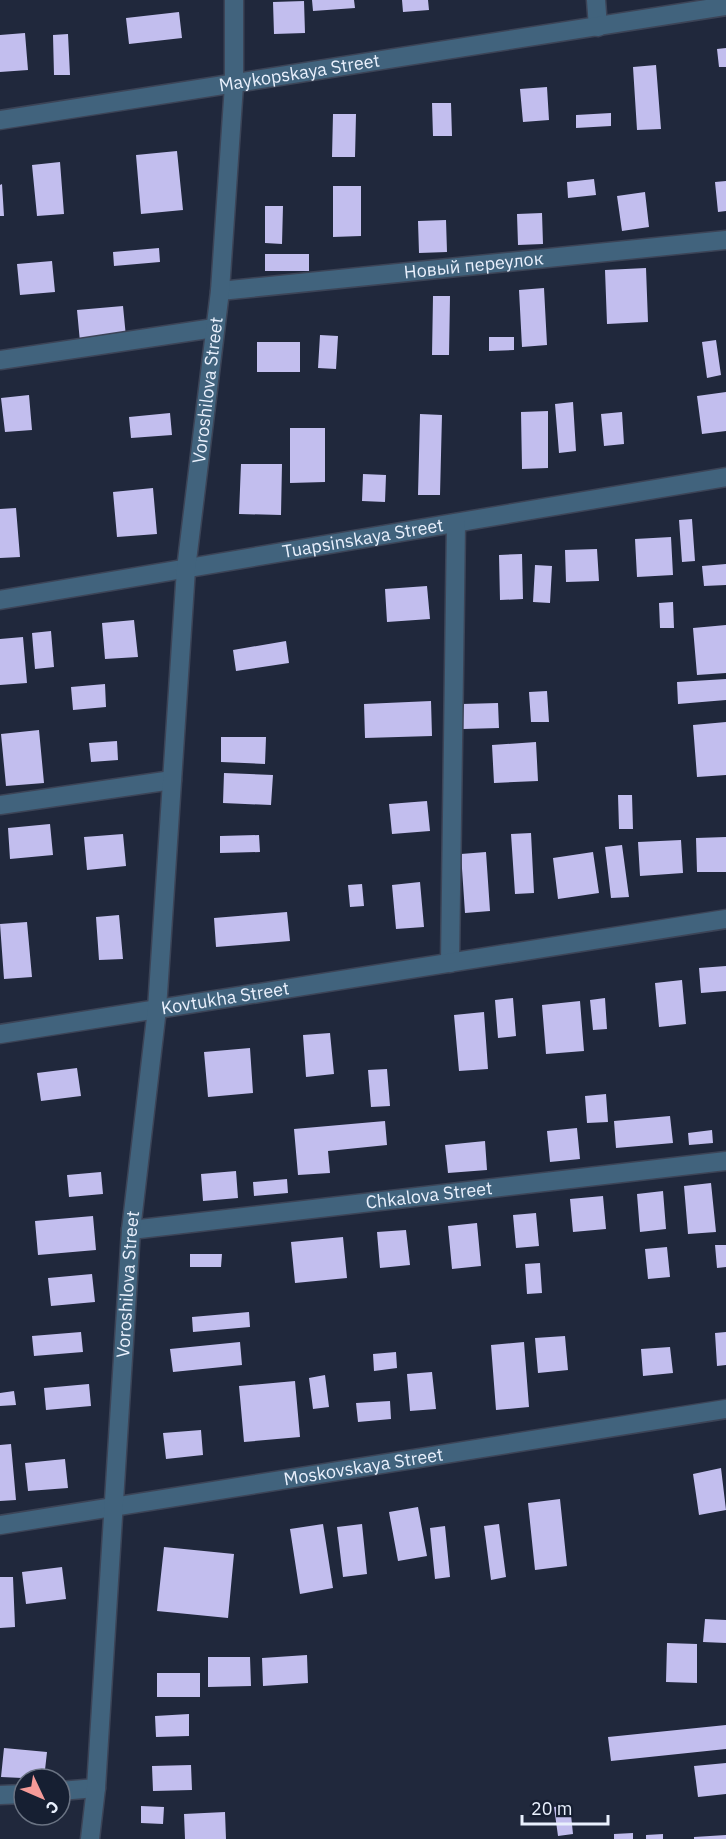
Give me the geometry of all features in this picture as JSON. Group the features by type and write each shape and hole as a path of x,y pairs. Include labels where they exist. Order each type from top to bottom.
{"street":[{"name":"Voroshilova Street","path":"90,1839 96,1788 131,1230 157,1009 186,570 220,291 234,86 234,0"},
{"path":"596,0 598,27"},
{"name":"Maykopskaya Street","path":"0,120 234,86 726,6"},
{"name":"Новый переулок","path":"220,291 726,240"},
{"path":"0,360 214,328"},
{"name":"Tuapsinskaya Street","path":"0,600 726,477"},
{"path":"450,963 456,523"},
{"path":"0,805 172,780"},
{"name":"Kovtukha Street","path":"0,1034 726,919"},
{"name":"Chkalova Street","path":"131,1230 726,1161"},
{"name":"Moskovskaya Street","path":"0,1525 726,1410"},
{"path":"72,1790 96,1788"}],"building":[{"path":"312,0 354,0 355,8 313,11"},
{"path":"402,0 428,0 429,10 403,12"},
{"path":"304,1 305,33 274,34 273,2"},
{"path":"179,12 182,38 129,44 126,18"},
{"path":"25,33 28,70 0,72 0,35"},
{"path":"68,34 70,75 54,75 53,35"},
{"path":"726,48 726,67 719,67 717,49"},
{"path":"656,65 661,129 637,130 633,67"},
{"path":"547,87 549,120 523,122 520,89"},
{"path":"432,103 451,103 452,136 433,136"},
{"path":"611,113 611,126 576,128 576,115"},
{"path":"333,114 356,114 355,157 332,157"},
{"path":"177,151 183,210 141,214 136,155"},
{"path":"60,162 64,214 37,216 32,165"},
{"path":"594,179 596,195 568,198 567,182"},
{"path":"726,181 726,211 718,212 715,182"},
{"path":"2,184 4,216 0,216 0,185"},
{"path":"333,186 361,186 361,236 333,237"},
{"path":"645,192 649,227 622,231 617,196"},
{"path":"265,206 283,206 282,244 265,243"},
{"path":"542,213 543,244 518,245 517,214"},
{"path":"446,220 447,252 419,253 418,221"},
{"path":"159,248 160,262 114,266 113,252"},
{"path":"265,254 309,254 309,271 265,271"},
{"path":"52,261 55,292 20,295 17,264"},
{"path":"646,268 648,322 607,324 605,270"},
{"path":"544,288 547,345 522,347 519,290"},
{"path":"433,296 450,296 449,355 432,355"},
{"path":"123,306 126,337 80,342 77,310"},
{"path":"320,335 338,336 336,369 318,368"},
{"path":"489,337 514,337 514,350 489,351"},
{"path":"716,340 721,375 707,378 702,342"},
{"path":"257,342 300,342 300,372 257,372"},
{"path":"726,392 726,431 702,434 697,396"},
{"path":"29,395 32,430 5,432 1,398"},
{"path":"573,402 576,451 559,453 555,404"},
{"path":"548,411 548,468 522,469 521,412"},
{"path":"622,412 624,444 604,446 601,414"},
{"path":"170,413 172,435 131,438 129,417"},
{"path":"420,414 442,415 440,495 418,495"},
{"path":"290,428 325,428 325,482 290,483"},
{"path":"241,464 282,464 281,515 239,514"},
{"path":"363,474 386,475 385,502 362,501"},
{"path":"153,488 157,534 117,537 113,492"},
{"path":"16,508 20,557 0,558 0,509"},
{"path":"692,519 695,561 682,562 679,520"},
{"path":"671,537 673,575 637,577 635,539"},
{"path":"597,549 599,581 566,582 565,550"},
{"path":"522,554 523,599 500,600 499,555"},
{"path":"726,564 726,585 704,586 702,566"},
{"path":"535,565 552,566 550,603 533,602"},
{"path":"427,586 430,619 387,622 385,589"},
{"path":"673,602 674,628 660,628 659,603"},
{"path":"134,620 138,657 105,659 102,623"},
{"path":"726,625 726,673 697,675 693,628"},
{"path":"51,631 54,667 35,669 32,633"},
{"path":"23,637 27,683 0,685 0,639"},
{"path":"286,641 289,663 236,671 233,650"},
{"path":"726,679 726,700 678,704 677,682"},
{"path":"105,684 106,707 73,710 71,687"},
{"path":"547,691 549,722 531,722 529,692"},
{"path":"431,701 432,736 365,738 364,704"},
{"path":"498,703 499,728 463,729 462,704"},
{"path":"726,722 726,775 697,777 693,725"},
{"path":"39,730 44,783 6,786 1,734"},
{"path":"221,737 266,737 265,764 221,762"},
{"path":"117,741 118,760 91,762 89,743"},
{"path":"536,742 538,781 494,783 492,745"},
{"path":"224,773 273,775 271,805 223,803"},
{"path":"618,795 632,795 633,829 619,829"},
{"path":"427,801 430,831 392,834 389,804"},
{"path":"50,824 53,855 10,859 8,828"},
{"path":"531,833 534,893 515,894 511,834"},
{"path":"123,834 126,866 87,870 84,837"},
{"path":"259,835 260,852 220,853 220,836"},
{"path":"726,837 726,872 697,872 696,838"},
{"path":"681,840 683,873 640,876 638,842"},
{"path":"622,845 629,897 611,898 605,847"},
{"path":"486,852 490,911 465,913 461,854"},
{"path":"593,852 599,893 558,899 553,858"},
{"path":"420,882 424,927 396,929 392,885"},
{"path":"362,884 364,906 350,907 348,885"},
{"path":"287,912 290,941 216,947 214,918"},
{"path":"119,915 123,959 99,960 96,917"},
{"path":"27,922 32,977 4,979 0,924"},
{"path":"726,966 726,991 701,993 699,968"},
{"path":"682,980 686,1024 659,1027 655,983"},
{"path":"513,998 516,1036 498,1038 495,1000"},
{"path":"605,998 607,1029 593,1030 590,1000"},
{"path":"580,1001 584,1051 546,1054 542,1005"},
{"path":"484,1012 488,1069 459,1071 454,1015"},
{"path":"330,1033 334,1074 306,1077 303,1035"},
{"path":"250,1048 253,1093 208,1097 204,1052"},
{"path":"77,1068 81,1096 41,1101 37,1073"},
{"path":"387,1069 390,1106 371,1107 368,1070"},
{"path":"606,1094 608,1122 587,1123 585,1096"},
{"path":"670,1116 673,1143 616,1148 614,1121"},
{"path":"385,1121 387,1145 328,1151 330,1173 298,1175 294,1129"},
{"path":"577,1128 580,1159 550,1162 547,1131"},
{"path":"712,1130 713,1143 689,1145 688,1133"},
{"path":"485,1141 487,1170 448,1173 445,1145"},
{"path":"236,1171 238,1198 203,1201 201,1174"},
{"path":"101,1172 103,1194 69,1197 67,1175"},
{"path":"287,1179 288,1193 254,1196 253,1182"},
{"path":"711,1183 716,1232 688,1234 684,1186"},
{"path":"663,1191 666,1229 640,1232 637,1194"},
{"path":"603,1196 606,1229 573,1232 570,1199"},
{"path":"536,1213 539,1246 516,1248 513,1215"},
{"path":"93,1216 96,1250 38,1255 35,1221"},
{"path":"477,1223 481,1266 452,1269 448,1226"},
{"path":"406,1230 410,1265 380,1268 377,1232"},
{"path":"343,1237 347,1278 295,1283 291,1242"},
{"path":"715,1245 726,1245 726,1267 717,1268"},
{"path":"667,1247 670,1277 648,1279 645,1249"},
{"path":"190,1254 222,1254 221,1267 190,1267"},
{"path":"540,1263 542,1293 527,1294 525,1264"},
{"path":"92,1274 95,1302 51,1306 48,1278"},
{"path":"249,1312 250,1327 193,1332 192,1317"},
{"path":"81,1332 83,1352 34,1356 32,1336"},
{"path":"726,1332 726,1365 717,1366 715,1333"},
{"path":"565,1336 568,1370 538,1373 535,1338"},
{"path":"240,1342 242,1365 173,1372 170,1349"},
{"path":"524,1342 529,1407 496,1410 491,1345"},
{"path":"670,1347 673,1373 643,1376 641,1349"},
{"path":"396,1352 397,1368 374,1371 373,1354"},
{"path":"432,1372 436,1409 410,1411 407,1374"},
{"path":"325,1375 329,1407 313,1409 309,1378"},
{"path":"295,1381 300,1437 244,1442 239,1386"},
{"path":"89,1384 91,1406 46,1410 44,1388"},
{"path":"14,1391 16,1405 0,1406 0,1393"},
{"path":"390,1401 391,1419 358,1422 356,1403"},
{"path":"201,1430 203,1455 166,1459 163,1433"},
{"path":"11,1444 16,1500 0,1501 0,1445"},
{"path":"65,1459 68,1488 28,1491 25,1463"},
{"path":"721,1468 726,1510 699,1515 693,1474"},
{"path":"560,1499 567,1566 535,1570 528,1503"},
{"path":"418,1507 427,1556 398,1561 389,1512"},
{"path":"323,1524 333,1588 300,1594 290,1529"},
{"path":"362,1524 367,1574 343,1577 337,1527"},
{"path":"499,1524 506,1577 491,1580 484,1526"},
{"path":"445,1526 450,1577 435,1579 430,1528"},
{"path":"164,1547 234,1554 228,1618 157,1611"},
{"path":"62,1567 66,1599 26,1604 22,1572"},
{"path":"0,1577 13,1577 15,1627 0,1628"},
{"path":"705,1619 726,1620 726,1643 703,1642"},
{"path":"667,1643 697,1644 697,1683 666,1682"},
{"path":"307,1655 308,1683 263,1686 262,1658"},
{"path":"208,1657 250,1657 251,1686 208,1687"},
{"path":"157,1673 200,1673 200,1697 157,1697"},
{"path":"189,1714 189,1736 156,1737 155,1716"},
{"path":"726,1725 726,1749 611,1761 608,1737"},
{"path":"4,1748 47,1752 45,1767 12,1767 12,1778 1,1777"},
{"path":"726,1763 726,1794 698,1797 694,1766"},
{"path":"191,1765 192,1790 153,1791 152,1766"},
{"path":"570,1805 573,1834 558,1836 554,1807"},
{"path":"141,1806 164,1807 163,1824 141,1823"},
{"path":"225,1812 226,1839 185,1839 184,1814"},
{"path":"633,1833 633,1839 614,1839 614,1834"},
{"path":"663,1834 663,1839 646,1839 646,1835"},
{"path":"726,1835 726,1839 694,1839 694,1837"}]}
